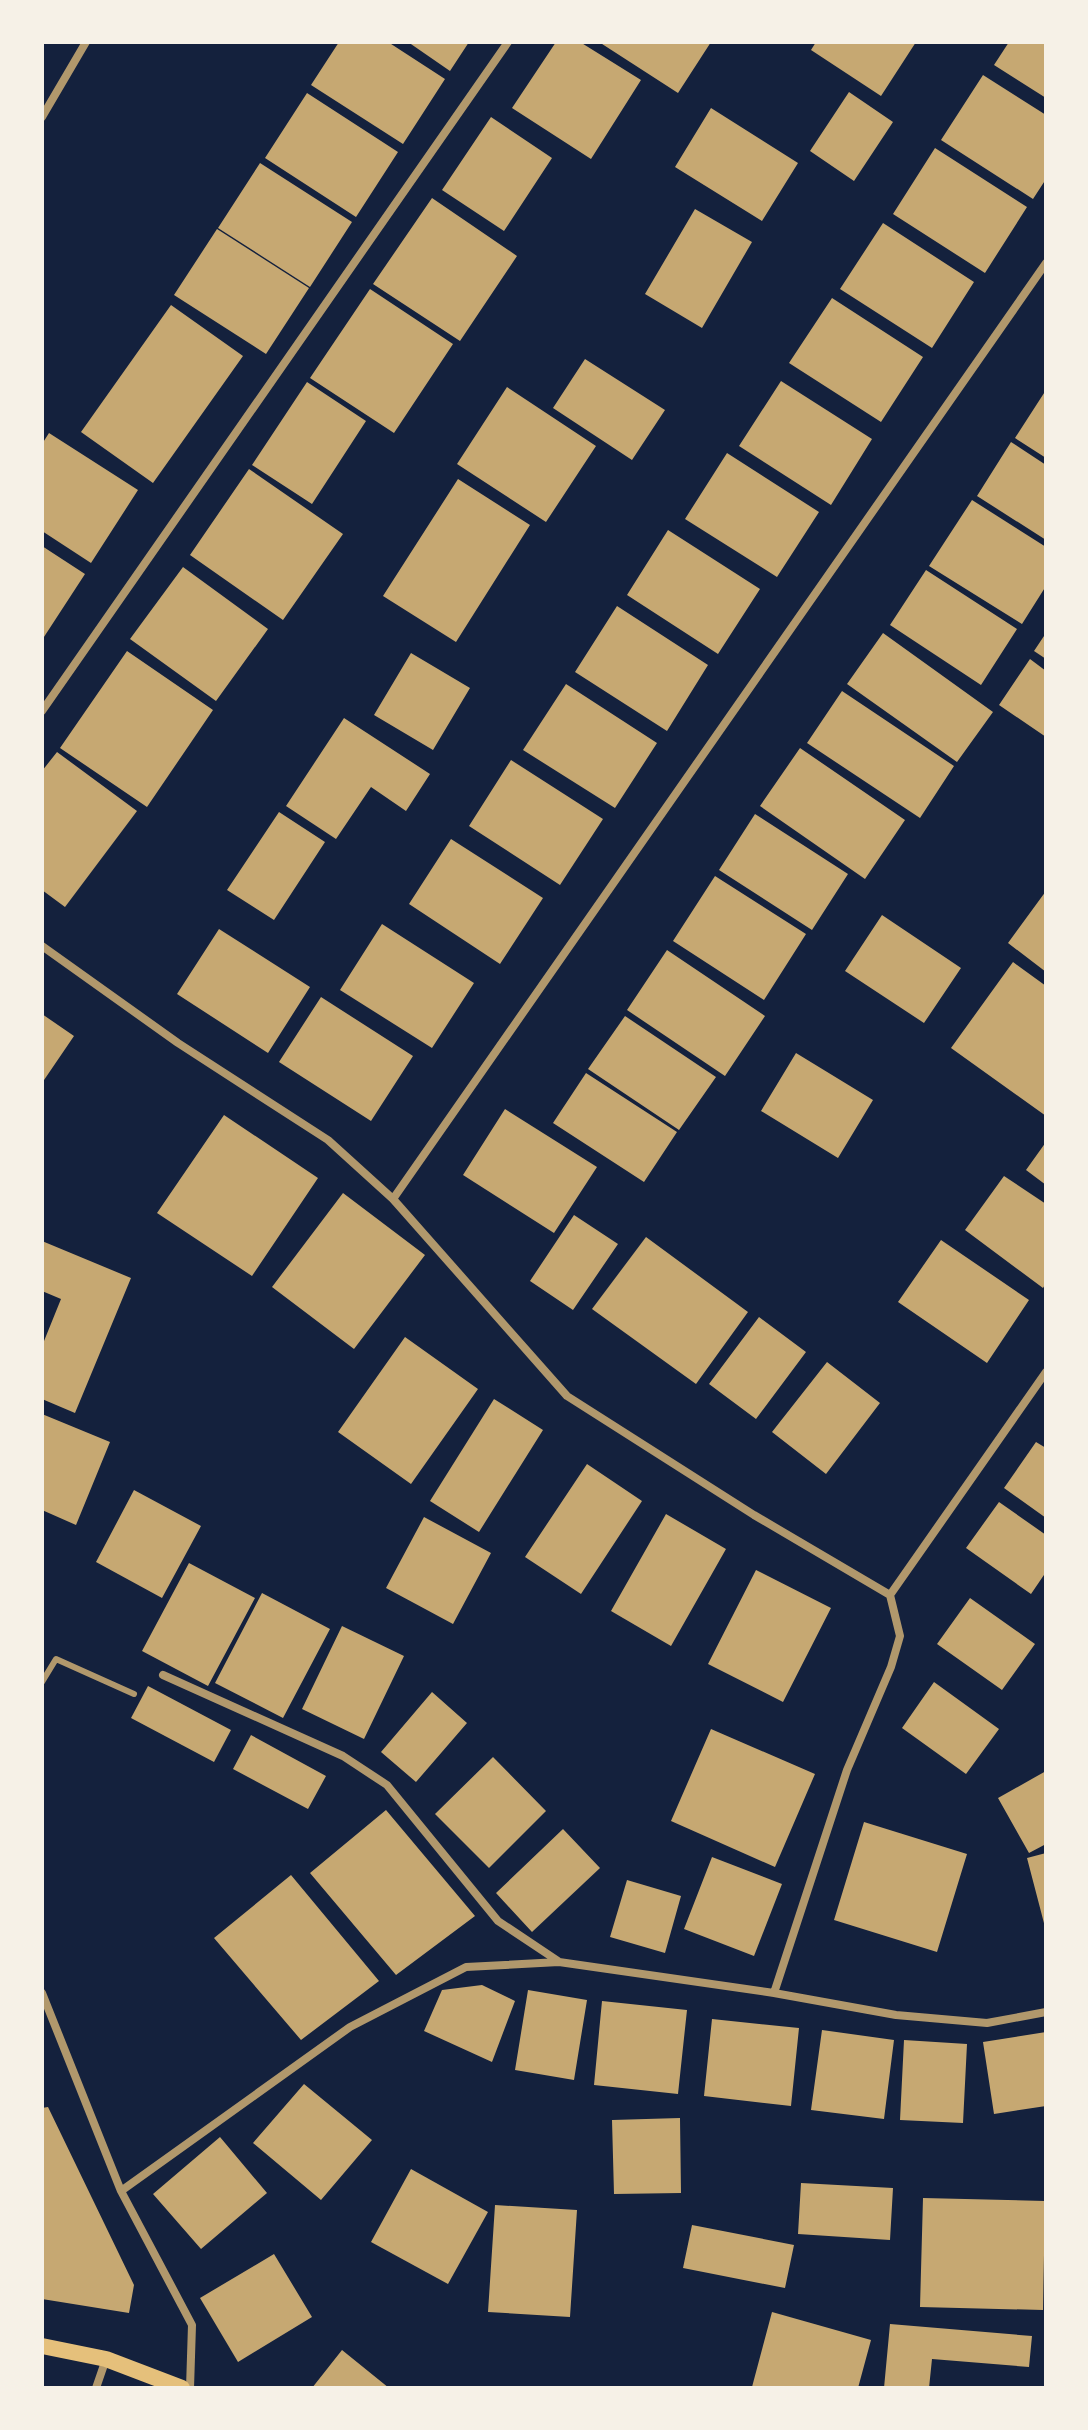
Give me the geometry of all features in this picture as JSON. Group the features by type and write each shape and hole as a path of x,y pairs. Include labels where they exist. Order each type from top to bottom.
{"main road":[{"path":"42,2346 106,2359 182,2388"}],"street":[{"path":"42,117 86,42"},
{"path":"42,711 508,42"},
{"path":"393,1199 1046,263"},
{"path":"42,946 178,1043 328,1140 393,1199 567,1396 754,1515 890,1595 900,1636 891,1667 847,1770 774,1993"},
{"path":"890,1595 1046,1372"},
{"path":"163,1675 343,1756 387,1785 498,1921 559,1962"},
{"path":"121,2191 350,2027 466,1967 559,1962 774,1993 896,2015 987,2023 1046,2012"},
{"path":"42,1993 121,2191 192,2325 190,2388"},
{"path":"96,2388 106,2359"}],"lane":[{"path":"42,1682 56,1659 134,1694"}],"building":[{"path":"339,42 388,42 445,79 403,144 311,85"},
{"path":"408,42 469,42 450,71"},
{"path":"556,42 580,42 641,80 591,159 512,108"},
{"path":"599,42 711,42 678,93"},
{"path":"816,42 916,42 881,96 811,50"},
{"path":"1009,42 1046,42 1046,98 994,65"},
{"path":"983,75 1046,115 1046,179 1033,199 941,140"},
{"path":"849,92 893,122 854,181 810,151"},
{"path":"307,93 398,152 356,217 265,158"},
{"path":"711,108 798,163 762,221 675,167"},
{"path":"491,117 552,158 504,231 442,190"},
{"path":"935,148 1027,207 985,273 893,214"},
{"path":"260,163 352,222 310,287 218,228"},
{"path":"432,198 517,256 460,341 373,284"},
{"path":"695,209 752,242 702,328 645,294"},
{"path":"883,223 974,282 932,348 840,289"},
{"path":"217,229 309,288 266,354 174,295"},
{"path":"370,289 453,344 394,433 310,378"},
{"path":"832,298 923,357 881,422 789,363"},
{"path":"171,305 243,356 153,483 81,432"},
{"path":"585,359 665,410 632,460 553,408"},
{"path":"781,381 872,439 831,505 739,446"},
{"path":"307,382 366,421 312,504 252,465"},
{"path":"507,387 596,446 546,522 457,464"},
{"path":"1046,390 1046,458 1015,438"},
{"path":"49,433 138,490 91,563 42,531 42,444"},
{"path":"1011,442 1046,465 1046,540 977,496"},
{"path":"727,453 819,512 777,577 685,519"},
{"path":"249,469 343,534 283,620 190,555"},
{"path":"458,479 530,525 456,642 383,596"},
{"path":"972,500 1046,547 1046,586 1022,624 929,566"},
{"path":"668,530 760,589 718,654 627,595"},
{"path":"42,546 85,574 42,640"},
{"path":"183,567 268,629 216,701 130,639"},
{"path":"926,570 1017,629 981,685 890,625"},
{"path":"617,606 708,665 667,731 575,672"},
{"path":"883,633 993,712 957,762 847,684"},
{"path":"1046,633 1046,659 1034,651"},
{"path":"127,651 213,710 147,807 60,748"},
{"path":"411,653 470,688 433,750 374,715"},
{"path":"1030,659 1046,671 1046,737 999,705"},
{"path":"566,684 657,743 615,808 523,750"},
{"path":"842,691 954,766 920,818 807,743"},
{"path":"344,718 430,774 406,811 371,787 336,839 286,806"},
{"path":"800,748 905,820 865,879 760,806"},
{"path":"57,752 137,811 65,907 42,890 42,771"},
{"path":"511,760 603,819 560,885 469,826"},
{"path":"279,812 325,842 274,920 227,890"},
{"path":"755,814 848,874 812,930 719,870"},
{"path":"451,839 543,898 500,964 409,904"},
{"path":"715,876 806,934 764,1000 673,941"},
{"path":"1046,891 1046,972 1008,943"},
{"path":"882,915 961,968 924,1023 845,971"},
{"path":"382,924 474,983 432,1048 340,990"},
{"path":"219,929 310,987 268,1053 177,994"},
{"path":"667,950 765,1016 725,1076 627,1010"},
{"path":"1013,962 1046,986 1046,1116 951,1048"},
{"path":"321,997 413,1056 371,1121 279,1062"},
{"path":"42,1014 74,1036 42,1083"},
{"path":"625,1016 716,1077 679,1130 588,1069"},
{"path":"796,1053 873,1100 838,1158 761,1111"},
{"path":"586,1073 677,1132 644,1182 553,1123"},
{"path":"505,1109 597,1167 554,1233 463,1175"},
{"path":"224,1115 318,1178 252,1276 157,1213"},
{"path":"1046,1142 1046,1185 1026,1170"},
{"path":"1004,1176 1046,1204 1046,1283 1043,1288 965,1230"},
{"path":"343,1193 425,1255 354,1349 272,1287"},
{"path":"574,1215 618,1244 573,1310 530,1281"},
{"path":"646,1237 748,1312 696,1384 592,1309"},
{"path":"941,1240 1029,1300 987,1363 898,1302"},
{"path":"42,1241 131,1278 75,1413 42,1399 42,1346 61,1299 42,1291"},
{"path":"759,1317 806,1352 756,1419 709,1384"},
{"path":"405,1337 478,1389 411,1484 338,1432"},
{"path":"827,1362 880,1403 826,1474 772,1432"},
{"path":"494,1399 543,1430 479,1532 430,1501"},
{"path":"42,1414 110,1442 76,1525 42,1510"},
{"path":"1036,1442 1046,1448 1046,1518 1004,1488"},
{"path":"587,1464 642,1501 581,1594 525,1557"},
{"path":"134,1490 201,1526 162,1598 96,1562"},
{"path":"999,1502 1046,1535 1046,1572 1031,1594 966,1548"},
{"path":"666,1514 726,1549 671,1646 611,1611"},
{"path":"424,1517 491,1553 453,1624 386,1588"},
{"path":"189,1563 255,1598 208,1686 142,1651"},
{"path":"756,1570 831,1608 783,1702 708,1664"},
{"path":"262,1593 330,1629 283,1718 215,1683"},
{"path":"970,1598 1035,1644 1002,1690 937,1644"},
{"path":"342,1626 404,1656 364,1739 302,1709"},
{"path":"934,1682 999,1729 966,1774 902,1728"},
{"path":"148,1686 231,1730 214,1762 131,1718"},
{"path":"432,1692 467,1723 416,1782 381,1752"},
{"path":"711,1729 815,1774 775,1867 671,1821"},
{"path":"251,1735 326,1776 308,1809 233,1769"},
{"path":"493,1757 546,1811 489,1868 435,1814"},
{"path":"1046,1771 1046,1844 1029,1853 998,1798"},
{"path":"386,1810 475,1916 396,1975 310,1873"},
{"path":"864,1822 967,1854 937,1952 834,1920"},
{"path":"563,1829 600,1868 532,1932 496,1893"},
{"path":"1046,1853 1046,1926 1045,1927 1027,1858"},
{"path":"712,1857 782,1884 754,1956 684,1929"},
{"path":"291,1875 379,1981 301,2040 214,1938"},
{"path":"627,1880 681,1896 665,1953 610,1937"},
{"path":"482,1985 515,2001 492,2062 424,2031 442,1990"},
{"path":"528,1990 587,2000 574,2080 515,2070"},
{"path":"602,2001 687,2010 678,2094 594,2085"},
{"path":"712,2019 799,2028 791,2106 704,2096"},
{"path":"822,2030 894,2040 884,2119 811,2110"},
{"path":"1046,2032 1046,2106 994,2114 983,2042"},
{"path":"904,2040 967,2044 963,2123 900,2120"},
{"path":"304,2084 372,2140 321,2200 253,2143"},
{"path":"48,2107 134,2285 129,2313 42,2299 42,2108"},
{"path":"680,2118 681,2193 614,2194 612,2120"},
{"path":"220,2137 267,2193 201,2249 153,2194"},
{"path":"411,2169 488,2212 448,2284 371,2242"},
{"path":"801,2183 893,2188 890,2240 798,2234"},
{"path":"923,2198 1045,2201 1043,2310 920,2307"},
{"path":"495,2205 577,2210 570,2317 488,2312"},
{"path":"692,2225 794,2245 785,2288 683,2268"},
{"path":"274,2254 312,2317 238,2362 200,2298"},
{"path":"772,2312 871,2340 858,2388 752,2387"},
{"path":"890,2324 1032,2336 1029,2367 932,2359 929,2388 884,2388"},
{"path":"342,2350 389,2388 312,2388"}]}
